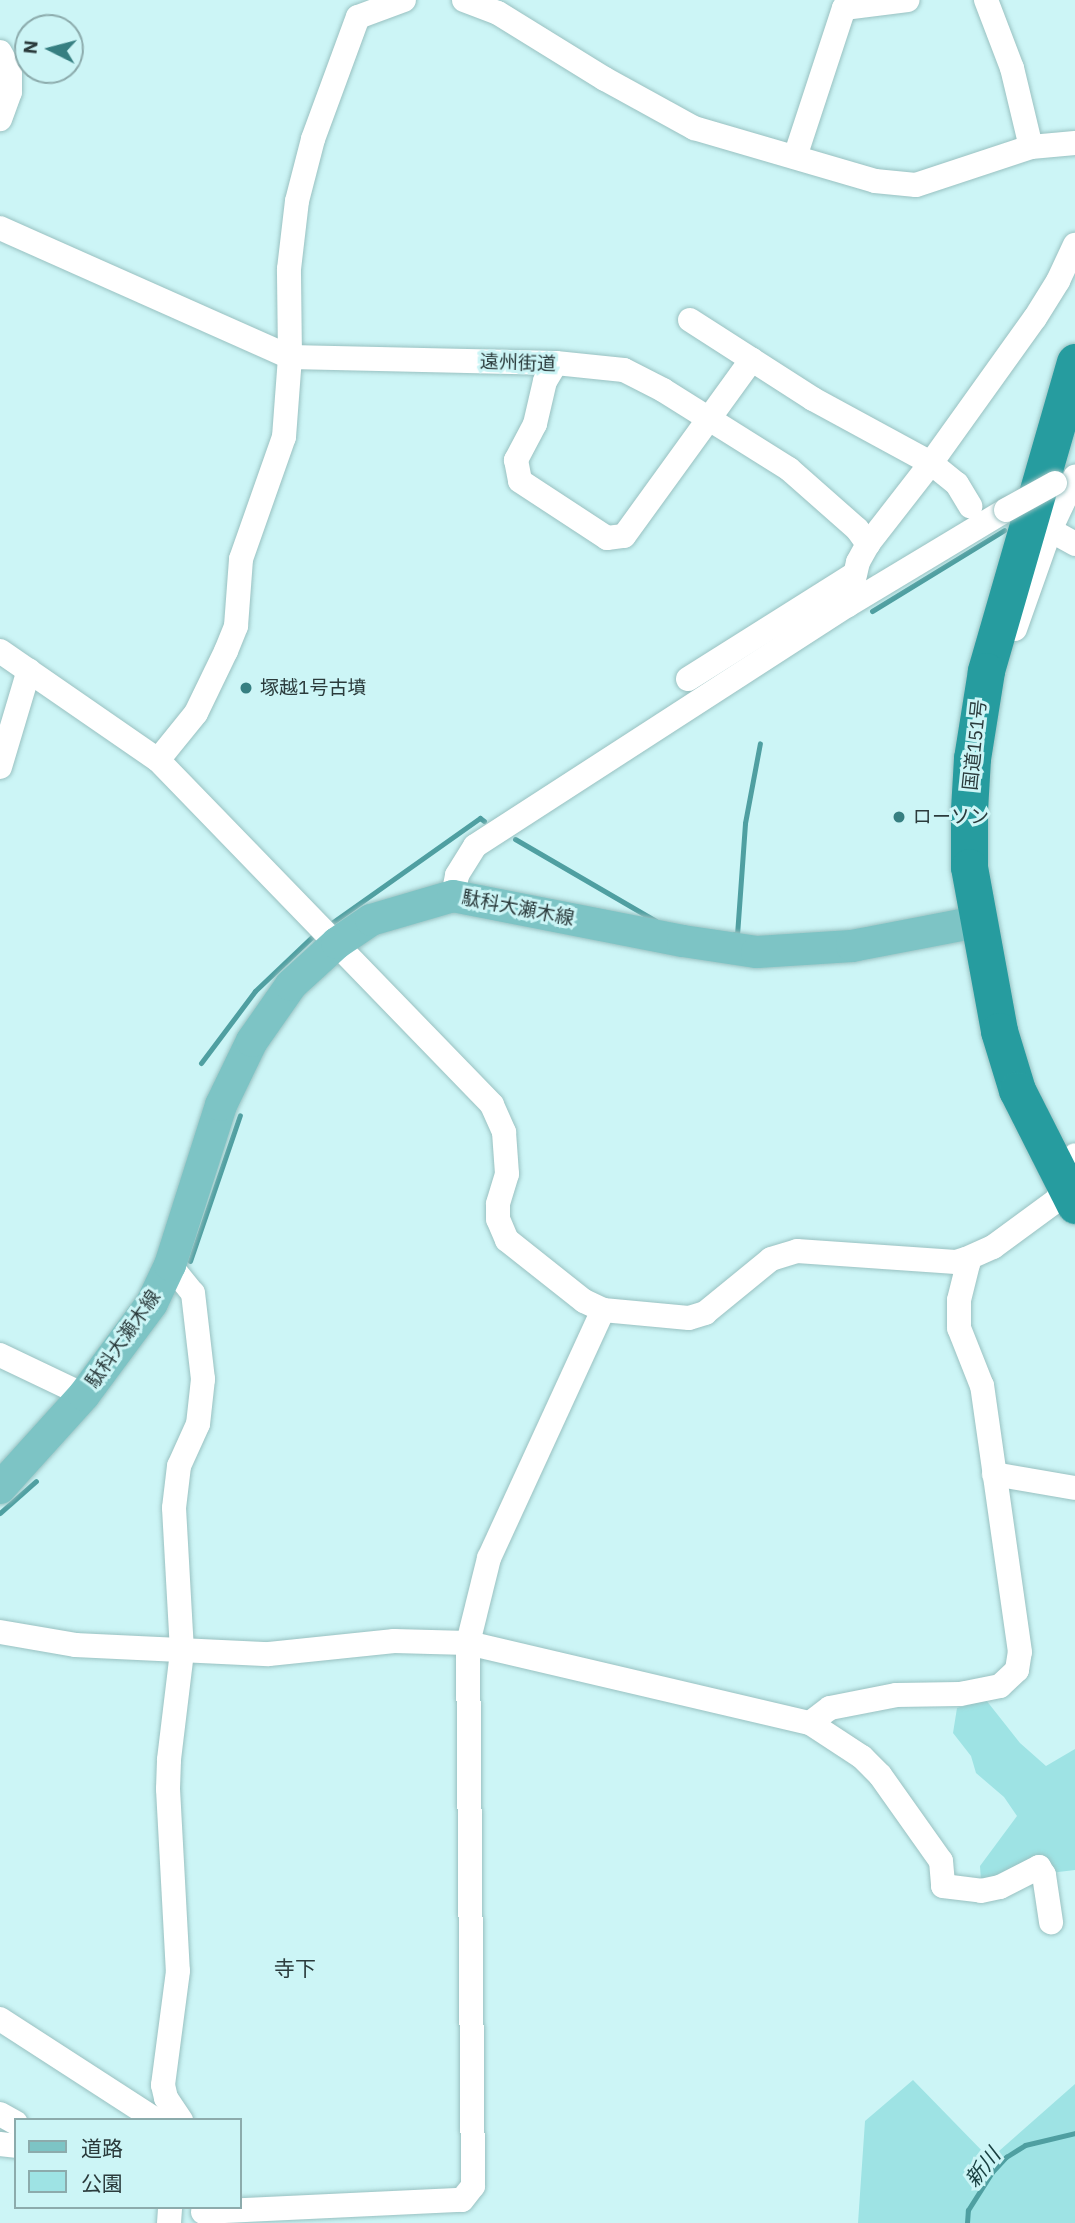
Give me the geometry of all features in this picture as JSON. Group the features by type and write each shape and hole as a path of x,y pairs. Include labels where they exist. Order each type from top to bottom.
{"highway":[{"name":"国道151号","path":"1071,1181 1017,1090 991,999 969,867 969,810 979,700 992,643 1075,362"}],"main road":[{"name":"駄科大瀬木線","path":"0,1488 84,1395 152,1303 170,1265 221,1105 252,1041 291,985 337,943 370,920 453,895 683,941 757,952 852,946 977,922"}],"street":[{"path":"158,760 196,713 236,626 242,559 284,437 289,358 289,269 297,201 313,139 358,17 404,0"},
{"path":"464,0 498,13 605,79 694,128 876,181 916,185 1031,147 1075,143"},
{"path":"795,157 844,8 908,0"},
{"path":"986,0 1012,68 1031,147"},
{"path":"0,52 10,70 10,92 0,119"},
{"name":"遠州街道","path":"0,228 289,358 555,363 624,370 789,469 857,529 868,544"},
{"path":"848,605 861,577 858,562 868,544 931,463 1035,318 1075,245"},
{"path":"690,320 813,399 931,463 957,484 970,506"},
{"path":"555,363 545,381 535,424 516,460 520,481 607,538 624,536 752,359"},
{"path":"992,643 1010,642 1068,477"},
{"path":"453,895 457,875 475,846 848,605 1006,510 1068,477"},
{"path":"1050,530 1075,544"},
{"path":"688,679 861,577"},
{"path":"0,651 158,760 492,1105 503,1132 507,1174 498,1204 498,1219 507,1240 584,1301 603,1310 689,1318 705,1313 771,1259 797,1251 956,1262 993,1247 1057,1199 1071,1181"},
{"path":"0,767 29,670"},
{"path":"810,1723 830,1708 844,1705 896,1695 960,1694 1000,1686 1017,1670 1020,1652 982,1387 959,1328 959,1300 968,1264 966,1259"},
{"path":"170,1265 193,1293 203,1379 198,1424 179,1466 174,1508 181,1652 169,1770 178,1971 163,2076 166,2098 180,2118"},
{"path":"203,2214 377,2214 462,2200 473,2186 468,1643 489,1558 603,1310"},
{"path":"0,1355 84,1395"},
{"path":"993,1474 1075,1488"},
{"path":"0,1632 75,1645 181,1652 269,1654 394,1641 468,1643 810,1723 862,1757 880,1775 940,1861 943,1886 981,1891 1000,1887 1039,1867 1044,1875 1051,1922"},
{"path":"0,2019 140,2112"}],"green space":[{"path":"986,1700 1020,1743 1046,1766 1075,1749 1075,1870 981,1881 980,1866 1017,1816 1004,1797 976,1773 971,1756 953,1733 957,1708"},
{"path":"913,2080 990,2159 1075,2084 1075,2223 858,2223 865,2121"}],"waterway":[{"path":"872,611 1004,530"},
{"path":"734,934 737,935 745,823 760,743"},
{"path":"333,922 480,818 484,821"},
{"path":"515,839 656,921"},
{"path":"201,1063 255,991 312,937"},
{"path":"190,1261 240,1115"},
{"path":"0,1513 36,1481"},
{"name":"新川","path":"967,2223 968,2210 992,2172 1006,2157 1025,2145 1075,2133"}],"place":[{"name":"塚越1号古墳","path":"246,688"},
{"name":"ローソン","path":"899,817"}],"district":[{"name":"寺下","path":"295,1968"}]}
